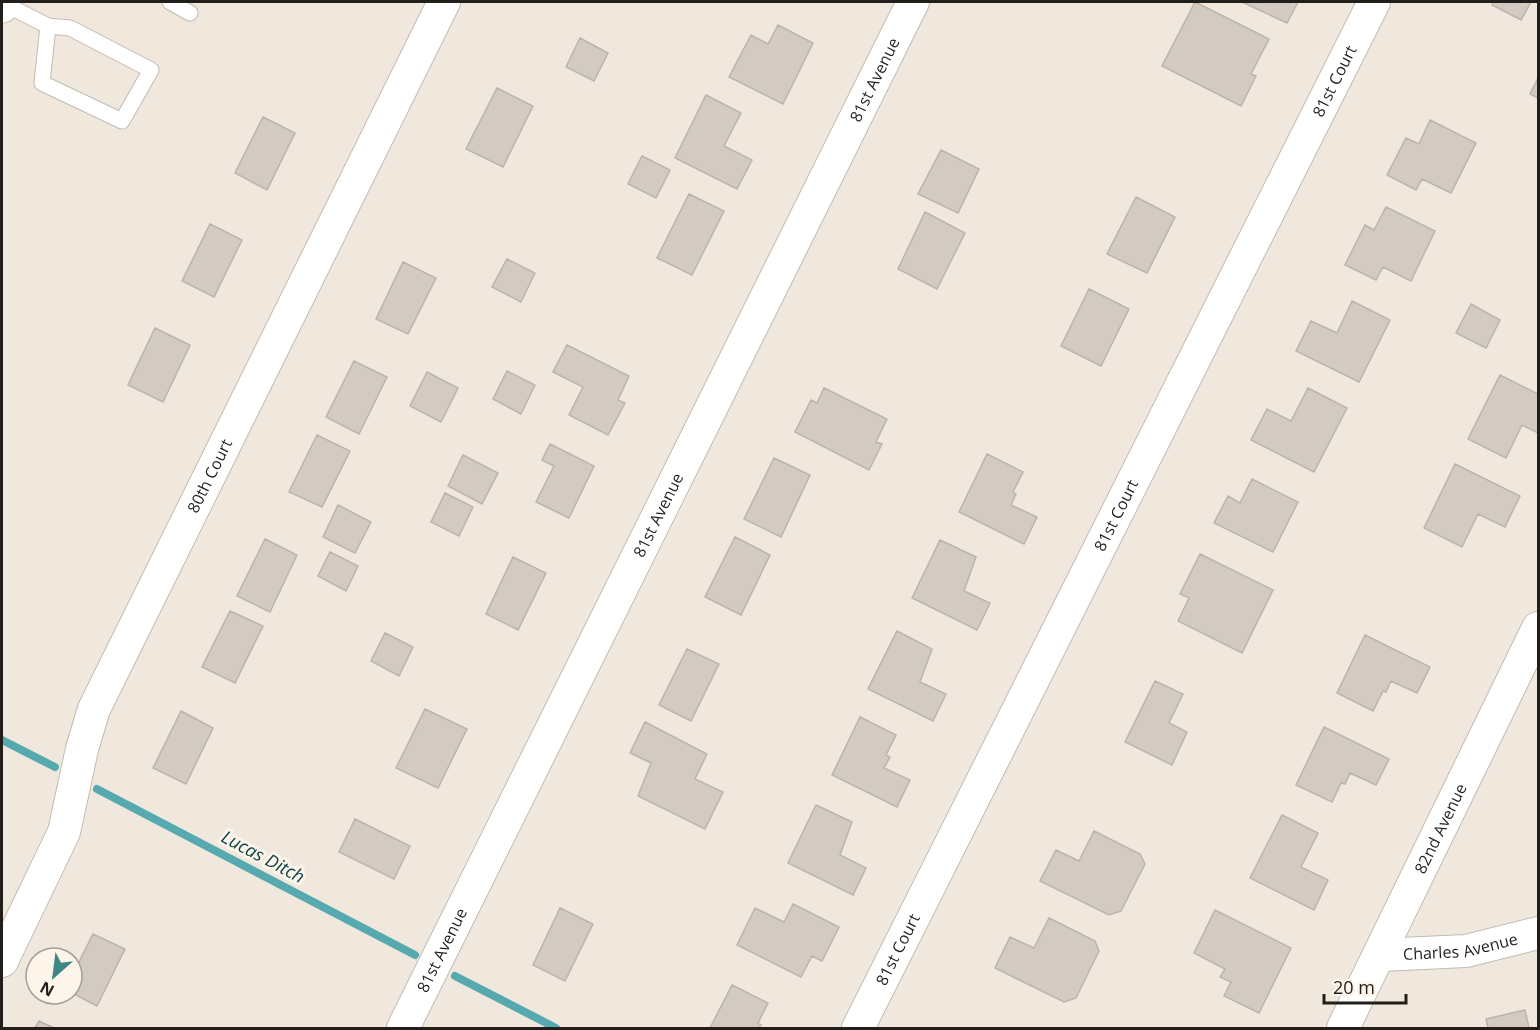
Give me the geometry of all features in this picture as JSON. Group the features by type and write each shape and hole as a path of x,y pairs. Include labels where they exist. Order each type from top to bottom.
{"street":[{"name":"80th Court","path":"2,962 64,832 82,748 94,709 444,2"},
{"name":"81st Avenue","path":"403,1029 913,2"},
{"name":"81st Court","path":"858,1029 1374,2"},
{"name":"82nd Avenue","path":"1343,1029 1539,628"},
{"name":"Charles Avenue","path":"1380,955 1466,951 1539,933"}],"lane":[{"path":"170,2 190,13"},
{"path":"3,3 48,26 70,28 151,70 122,121 42,83 48,26"}],"building":[{"path":"1195,2 1269,39 1251,74 1256,76 1241,106 1162,66"},
{"path":"1242,2 1298,2 1287,23"},
{"path":"1493,2 1531,2 1521,20 1492,5"},
{"path":"778,25 813,43 783,104 729,77 751,35 768,44"},
{"path":"580,38 608,53 594,81 566,67"},
{"path":"1538,78 1538,98 1530,94"},
{"path":"497,88 533,106 503,167 466,149"},
{"path":"706,95 741,113 724,146 752,160 737,189 675,158"},
{"path":"263,117 295,133 267,190 235,173"},
{"path":"1430,120 1476,143 1451,193 1422,179 1416,190 1387,175 1406,138 1419,144"},
{"path":"941,150 979,169 958,213 918,194"},
{"path":"642,156 670,170 656,198 628,184"},
{"path":"689,194 724,211 692,275 657,258"},
{"path":"1136,197 1175,217 1147,273 1107,254"},
{"path":"1386,207 1435,231 1411,281 1383,267 1376,280 1345,265 1365,225 1374,230"},
{"path":"925,212 965,233 937,289 898,269"},
{"path":"210,224 242,240 214,297 182,281"},
{"path":"507,259 535,273 521,302 492,287"},
{"path":"403,262 436,278 408,334 376,319"},
{"path":"1089,289 1129,309 1101,366 1061,346"},
{"path":"1352,301 1390,320 1359,382 1296,351 1311,321 1337,333"},
{"path":"1471,304 1500,320 1486,348 1456,333"},
{"path":"155,328 190,345 163,402 128,385"},
{"path":"567,345 629,376 618,400 625,403 608,435 569,415 583,387 553,372"},
{"path":"354,361 387,377 359,434 326,417"},
{"path":"507,371 535,385 521,414 493,399"},
{"path":"427,372 458,388 441,422 410,406"},
{"path":"1500,375 1538,394 1538,433 1522,425 1506,458 1468,439"},
{"path":"824,388 887,419 876,442 882,444 869,470 795,432 811,400 817,403"},
{"path":"1308,388 1347,408 1314,472 1251,440 1267,409 1291,421"},
{"path":"317,435 350,451 322,507 289,492"},
{"path":"550,444 594,466 569,518 536,502 554,466 542,460"},
{"path":"987,454 1023,472 1013,492 1016,494 1011,505 1037,517 1024,544 959,512"},
{"path":"463,455 498,473 482,504 448,486"},
{"path":"774,458 810,475 781,537 744,519"},
{"path":"1455,464 1520,496 1505,527 1478,514 1462,547 1424,528"},
{"path":"1252,479 1298,502 1273,552 1214,523 1228,496 1240,503"},
{"path":"445,493 473,507 459,536 431,522"},
{"path":"338,505 371,522 355,553 323,537"},
{"path":"735,537 770,555 741,615 705,597"},
{"path":"265,539 297,555 270,612 237,596"},
{"path":"940,540 976,557 964,591 990,603 977,630 912,598"},
{"path":"330,552 358,566 346,591 318,576"},
{"path":"1200,554 1273,590 1242,653 1178,621 1189,598 1180,594"},
{"path":"513,557 546,573 518,630 486,614"},
{"path":"230,611 263,626 235,683 202,667"},
{"path":"897,631 932,649 920,682 946,694 933,721 868,689"},
{"path":"385,633 413,647 399,676 371,661"},
{"path":"1365,635 1430,667 1417,693 1391,681 1373,711 1337,693"},
{"path":"687,649 719,664 691,721 659,705"},
{"path":"1155,681 1183,694 1169,723 1187,732 1172,765 1125,742"},
{"path":"425,709 467,729 438,788 396,768"},
{"path":"181,711 213,728 186,784 153,768"},
{"path":"860,717 896,735 886,755 890,757 884,768 910,780 897,807 832,775"},
{"path":"645,722 707,754 695,779 723,792 705,829 638,796 651,763 630,753"},
{"path":"1324,727 1389,759 1376,785 1350,773 1345,784 1341,783 1332,802 1296,785"},
{"path":"816,805 852,822 840,855 866,868 853,895 788,863"},
{"path":"1282,815 1318,833 1301,867 1328,880 1314,910 1250,878"},
{"path":"355,819 410,846 394,879 339,852"},
{"path":"1094,831 1140,854 1145,864 1121,911 1109,915 1040,881 1056,850 1079,861"},
{"path":"793,904 839,927 822,961 812,956 801,977 737,945 755,908 784,922"},
{"path":"560,908 593,924 565,981 533,965"},
{"path":"1215,910 1291,948 1259,1013 1224,996 1231,982 1220,977 1225,969 1194,953"},
{"path":"1049,918 1095,941 1099,951 1076,998 1064,1002 995,968 1010,937 1034,948"},
{"path":"93,934 125,949 97,1006 84,999 84,952"},
{"path":"732,985 768,1003 758,1023 761,1025 759,1028 710,1028"},
{"path":"1525,1010 1529,1028 1488,1028 1486,1019"},
{"path":"39,1021 54,1028 35,1028"}],"waterway":[{"name":"Lucas Ditch","path":"2,740 55,767"},
{"name":"Lucas Ditch","path":"97,789 415,955"},
{"name":"Lucas Ditch","path":"455,976 556,1028"}]}
